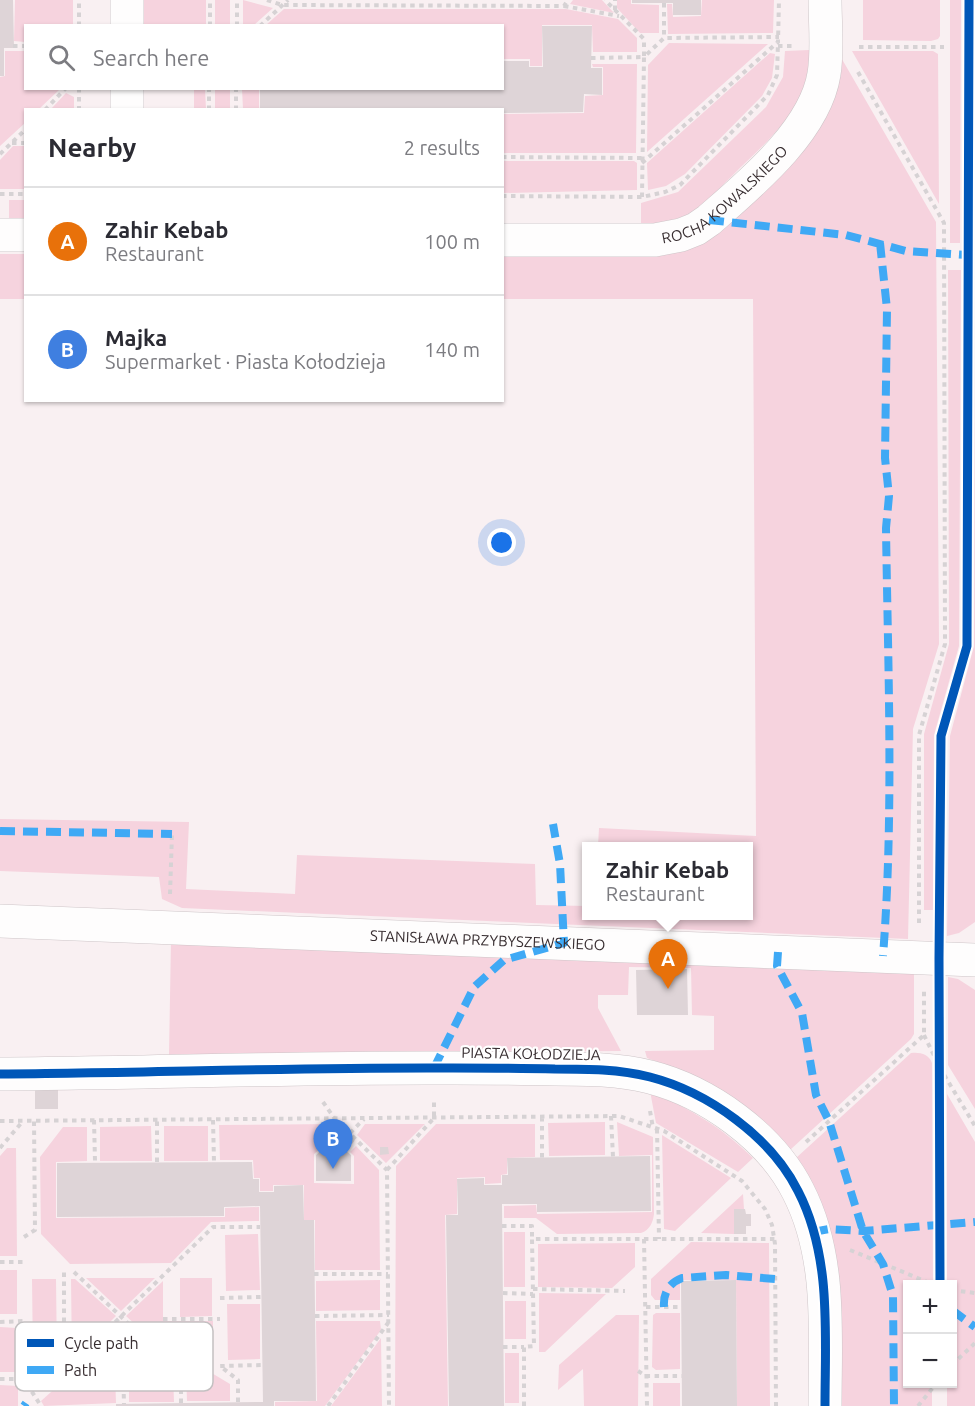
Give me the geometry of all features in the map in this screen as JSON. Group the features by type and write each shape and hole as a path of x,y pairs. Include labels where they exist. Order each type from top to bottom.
{"street":[{"path":"127,0 127,24"},
{"name":"ROCHA KOWALSKIEGO","path":"504,240 639,241 669,238 696,229 730,202 785,148 812,111 834,47 825,0"},
{"path":"127,90 127,108"},
{"path":"0,236 24,235"},
{"name":"STANISŁAWA PRZYBYSZEWSKIEGO","path":"0,921 975,960"},
{"name":"PIASTA KOŁODZIEJA","path":"0,1074 301,1069 594,1069 652,1077 698,1095 739,1121 781,1165 798,1190 809,1216 821,1265 825,1406"}],"path":[{"path":"79,0 79,24"},
{"path":"210,0 210,24"},
{"path":"237,0 237,24"},
{"path":"267,0 282,5 344,3 564,6 620,16"},
{"path":"263,24 288,0"},
{"path":"472,6 473,0"},
{"path":"564,6 568,0"},
{"path":"604,0 644,39 642,197"},
{"path":"615,0 615,11"},
{"path":"504,196 642,197 665,192 680,185 768,95 777,75 779,0"},
{"path":"664,3 664,38"},
{"path":"591,58 644,57 664,38 778,40"},
{"path":"504,157 642,160 778,40"},
{"path":"13,46 24,46"},
{"path":"834,47 944,46"},
{"path":"834,47 944,223 945,644 919,735 919,947 925,958 924,1035 940,1068 975,1126"},
{"path":"47,108 64,90"},
{"path":"79,90 79,108"},
{"path":"209,90 209,108"},
{"path":"236,90 236,108"},
{"path":"0,154 2,149 24,131"},
{"path":"11,143 24,143"},
{"path":"0,194 24,194"},
{"path":"170,882 172,834"},
{"path":"781,1165 924,1035"},
{"path":"940,1046 940,1091"},
{"path":"389,1406 387,1170 435,1118 434,1068"},
{"path":"301,1069 335,1119 387,1170"},
{"path":"611,1116 613,1157"},
{"path":"0,1121 619,1116 664,1131 742,1181 765,1209 772,1225 775,1244 776,1406"},
{"path":"542,1117 542,1158"},
{"path":"350,1133 364,1119"},
{"path":"24,1237 35,1230 34,1120"},
{"path":"94,1120 95,1161"},
{"path":"157,1120 157,1162"},
{"path":"213,1120 214,1162"},
{"path":"0,1148 24,1121"},
{"path":"657,1129 659,1239"},
{"path":"345,1150 354,1138"},
{"path":"502,1226 532,1226 534,1346 504,1347"},
{"path":"115,1322 213,1227 260,1227"},
{"path":"532,1239 682,1238"},
{"path":"644,1239 646,1406"},
{"path":"0,1262 24,1262"},
{"path":"64,1272 64,1322"},
{"path":"74,1272 127,1322"},
{"path":"940,1273 940,1280"},
{"path":"314,1274 388,1274"},
{"path":"503,1293 625,1291"},
{"path":"957,1291 975,1293"},
{"path":"220,1298 261,1297"},
{"path":"646,1307 681,1307"},
{"path":"315,1316 388,1315"},
{"path":"163,1319 220,1319"},
{"path":"0,1322 25,1321"},
{"path":"328,1406 389,1322"},
{"path":"957,1360 975,1343"},
{"path":"524,1347 524,1406"},
{"path":"238,1402 238,1380 220,1366 262,1365"},
{"path":"638,1371 646,1376 681,1376"},
{"path":"0,1379 15,1381"},
{"path":"918,1406 934,1388"},
{"path":"938,1388 939,1395"},
{"path":"32,1391 41,1406"},
{"path":"124,1391 124,1404"},
{"path":"181,1391 181,1403"}],"shaded area":[{"path":"15,0 73,0 73,24 24,24 24,42 14,41"},
{"path":"142,0 206,0 206,24 142,24"},
{"path":"215,0 230,0 230,24 215,24"},
{"path":"243,0 273,8 255,24 243,24"},
{"path":"573,0 602,0 614,13 570,4"},
{"path":"617,0 631,0 631,4 659,5 659,33 640,33 617,8"},
{"path":"702,0 774,0 773,33 668,34 667,4 672,4 673,17 701,16"},
{"path":"863,0 940,0 940,36 931,41 863,40"},
{"path":"950,0 961,0 960,243 950,243"},
{"path":"284,9 566,9 618,19 637,38 637,52 593,52 592,25 542,25 542,66 530,66 530,59 504,59 504,24 267,24"},
{"path":"669,43 768,44 647,152 648,65"},
{"path":"809,50 808,70 803,88 785,121 773,135 697,210 673,220 641,226 641,203 678,192 766,107 783,77 785,51"},
{"path":"5,51 24,51 24,90 59,90 40,108 24,108 24,124 0,146 0,77 5,76"},
{"path":"852,51 933,51 938,54 939,204"},
{"path":"770,53 775,54 772,78 762,96 685,174 666,186 648,190 647,163"},
{"path":"839,54 936,222 939,644 913,729 908,939 182,908 162,899 159,877 0,871 0,819 189,822 186,889 295,894 297,855 535,864 536,905 582,906 582,920 753,920 753,842 598,842 599,828 756,836 753,299 504,299 504,257 619,257 673,252 820,126 833,102"},
{"path":"592,64 637,64 636,153 504,153 504,114 584,113 585,96 603,95 603,67 593,67"},
{"path":"194,90 205,90 206,108 194,108"},
{"path":"215,90 230,90 230,108 215,108"},
{"path":"242,90 259,90 259,108 243,108"},
{"path":"66,93 74,97 74,108 52,108"},
{"path":"13,146 24,146 24,189 0,189 0,160"},
{"path":"504,161 634,161 637,163 637,190 504,193"},
{"path":"9,200 24,200 24,224 9,224"},
{"path":"0,254 24,254 24,299 0,299"},
{"path":"948,270 961,270 959,646 934,735 933,910 924,910 924,734 949,644"},
{"path":"975,366 975,922 959,933 947,936 950,736 974,646"},
{"path":"171,940 914,972 914,1034 790,1150 679,1070 647,1058 645,1051 714,1050 714,1016 692,1015 691,968 629,967 628,995 598,995 598,1008 621,1051 169,1055"},
{"path":"948,977 958,979 975,990 975,1109 948,1065"},
{"path":"911,1053 924,1054 929,1058 932,1063 933,1280 903,1280 903,1388 932,1388 932,1406 840,1406 796,1158"},
{"path":"650,1091 705,1120 729,1136 753,1158 738,1172 656,1123"},
{"path":"947,1094 975,1142 975,1406 947,1406 947,1388 957,1388 957,1280 947,1280"},
{"path":"605,1122 605,1155 549,1156 548,1123"},
{"path":"617,1122 653,1137 654,1214 647,1230 641,1233 557,1234 536,1218 504,1218 504,1206 536,1205 537,1214 652,1212 652,1155 619,1156"},
{"path":"335,1124 348,1138 337,1148 321,1148 314,1154 314,1183 354,1184 354,1156 350,1152 356,1146 379,1170 380,1270 315,1270 315,1220 304,1220 304,1185 273,1185 273,1191 260,1191 260,1178 254,1178 253,1160 220,1160 219,1125"},
{"path":"365,1124 425,1124 386,1163 357,1135"},
{"path":"436,1124 535,1124 535,1157 507,1158 507,1174 501,1175 501,1183 485,1184 485,1177 457,1178 457,1214 445,1215 448,1406 395,1406 396,1166"},
{"path":"151,1126 152,1161 100,1161 100,1127"},
{"path":"164,1126 208,1126 208,1161 164,1161"},
{"path":"63,1127 87,1127 87,1161 56,1162 56,1218 225,1217 225,1208 259,1207 259,1221 211,1222 171,1263 70,1264 41,1234 40,1157"},
{"path":"662,1135 731,1178 675,1231 664,1229"},
{"path":"7,1148 16,1148 17,1256 0,1256 0,1156"},
{"path":"743,1194 744,1209 734,1209 734,1234 701,1233"},
{"path":"504,1232 525,1232 525,1287 504,1287"},
{"path":"258,1234 260,1290 226,1291 225,1235"},
{"path":"691,1242 769,1243 770,1406 737,1406 736,1280 680,1280 680,1300 655,1300 651,1295 651,1279"},
{"path":"635,1243 635,1267 612,1288 538,1287 538,1244"},
{"path":"0,1270 17,1270 17,1314 0,1314"},
{"path":"86,1278 155,1278 121,1311"},
{"path":"180,1278 212,1278 212,1316 180,1317"},
{"path":"32,1279 56,1279 57,1322 33,1322"},
{"path":"71,1279 75,1279 116,1316 110,1322 72,1322"},
{"path":"380,1280 380,1310 316,1311 316,1281"},
{"path":"163,1281 163,1321 213,1322 132,1322 126,1316"},
{"path":"539,1293 606,1294 545,1352 539,1352"},
{"path":"505,1301 526,1301 526,1339 505,1339"},
{"path":"227,1304 260,1304 260,1359 228,1360"},
{"path":"680,1313 680,1369 656,1370 652,1367 653,1315"},
{"path":"616,1315 639,1315 638,1406 584,1406 583,1369 558,1390 559,1365"},
{"path":"316,1321 380,1321 381,1330 325,1406 275,1406 275,1402 317,1401"},
{"path":"0,1327 15,1328 15,1372 0,1372"},
{"path":"381,1338 382,1406 331,1406"},
{"path":"505,1353 519,1353 519,1403 505,1403"},
{"path":"213,1374 230,1384 230,1401 187,1401 187,1391 213,1391"},
{"path":"653,1383 680,1383 680,1406 653,1406"},
{"path":"0,1385 15,1386 15,1391 18,1391 18,1406 0,1406"},
{"path":"52,1391 116,1391 116,1403 44,1406 41,1401"},
{"path":"129,1391 174,1391 174,1402 129,1402"}],"building":[{"path":"0,0 13,0 14,48 4,48 4,76 0,76"},
{"path":"632,0 701,0 701,15 673,15 673,3 632,3"},
{"path":"542,26 592,26 591,68 602,68 602,95 584,94 583,112 504,113 504,108 260,108 260,90 504,90 504,61 529,61 529,67 543,67"},
{"path":"687,969 688,1015 637,1015 636,970"},
{"path":"35,1090 58,1090 58,1109 35,1109"},
{"path":"380,1147 388,1147 389,1154 380,1155"},
{"path":"322,1150 326,1157 340,1156 345,1150 351,1155 351,1181 316,1181 316,1155"},
{"path":"650,1156 651,1211 537,1212 537,1204 502,1204 504,1406 449,1406 446,1215 458,1215 457,1179 484,1178 484,1185 502,1185 502,1175 508,1175 507,1158"},
{"path":"252,1162 253,1179 259,1179 259,1192 274,1192 274,1186 303,1185 304,1220 314,1220 316,1401 274,1401 274,1406 116,1406 116,1404 263,1402 260,1206 224,1207 224,1216 57,1217 57,1163"},
{"path":"734,1209 745,1209 746,1214 751,1214 751,1226 746,1226 746,1234 734,1234"},
{"path":"736,1280 737,1406 682,1406 681,1281"}],"marked path":[{"path":"709,220 846,235 906,251 968,255"},
{"path":"880,243 887,309 885,458 889,496 886,528 889,796 883,956"},
{"path":"434,1068 474,987 504,960 564,943 560,864 553,824"},
{"path":"0,831 172,834"},
{"path":"778,952 777,966 802,1013 816,1095 829,1121 863,1231 883,1264 893,1296 894,1406"},
{"path":"813,1232 829,1229 863,1231 975,1222"},
{"path":"664,1307 668,1289 682,1278 726,1275 775,1279"},
{"path":"957,1314 975,1327"}],"cycle path":[{"path":"940,1280 941,736 967,646 969,0"},
{"path":"0,1074 340,1068 579,1069 627,1072 672,1084 715,1105 755,1135 786,1171 798,1191 817,1242 821,1269 825,1324 825,1406"}],"place":[{"name":"Zahir Kebab","path":"668,989"},
{"name":"Majka","path":"333,1169"}]}
